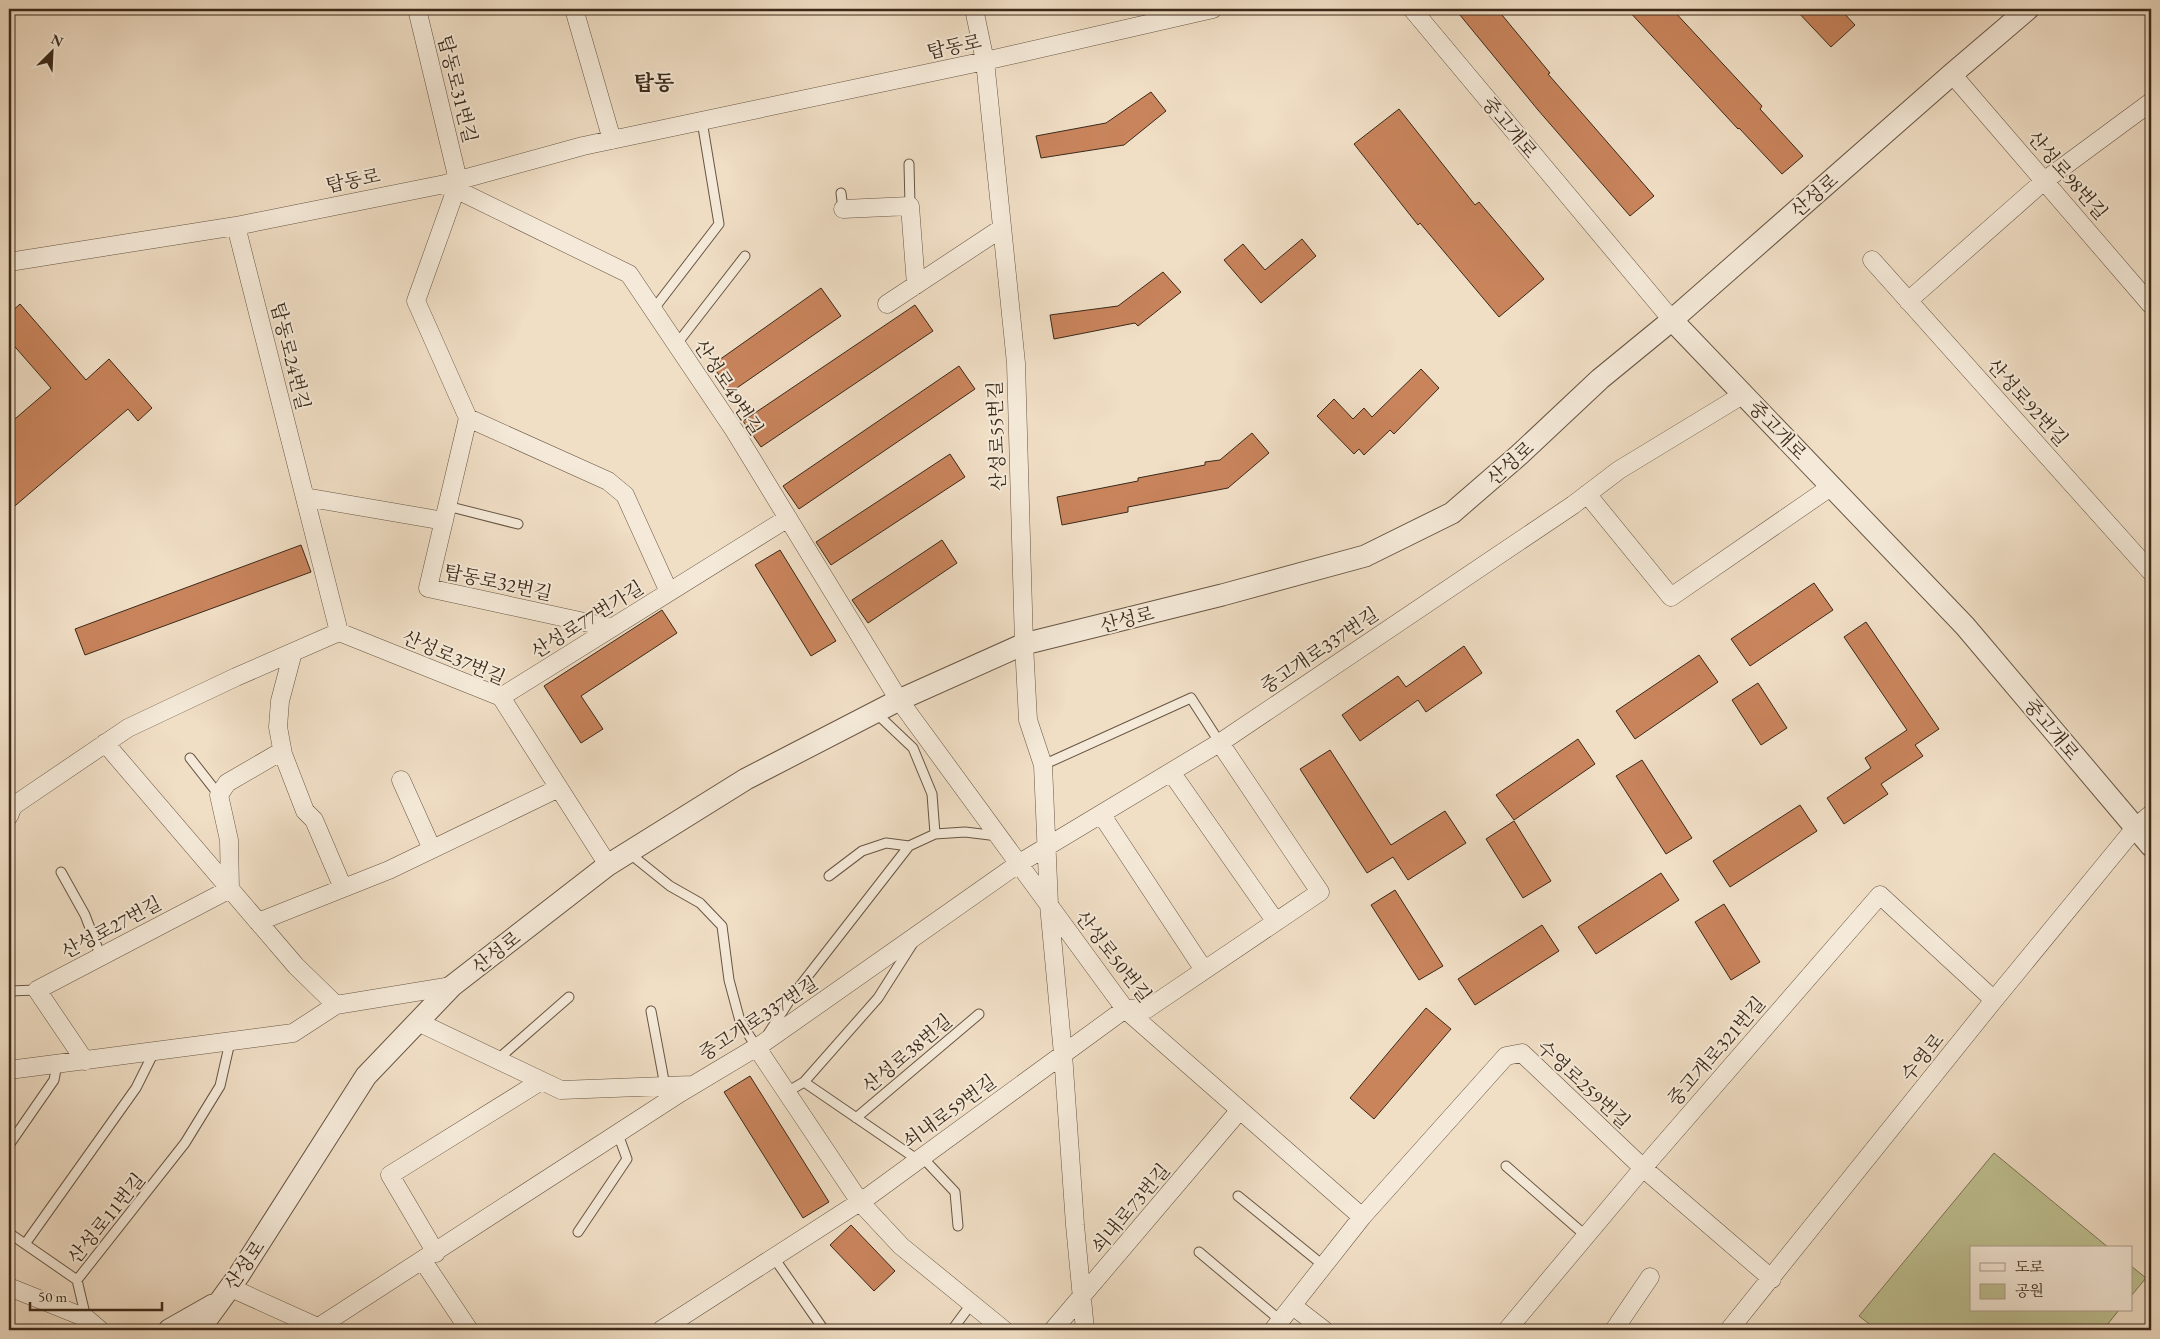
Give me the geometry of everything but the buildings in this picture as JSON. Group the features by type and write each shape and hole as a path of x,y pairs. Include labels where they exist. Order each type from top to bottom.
{"street":[{"name":"탑동로31번길","path":"417,9 453,184"},
{"path":"574,9 612,140"},
{"name":"산성로55번길","path":"974,9 985,61 1016,363 1028,720 1043,765 1049,905"},
{"name":"탑동로","path":"9,262 236,226 453,184 612,140 985,61 1171,13 1213,9"},
{"name":"중고개로","path":"1412,9 1672,320 1965,626 2143,821 2151,846"},
{"name":"산성로","path":"198,1330 223,1295 366,1076 452,986 608,865 746,779 899,700 1024,644 1222,595 1364,556 1452,513 1519,455 1600,379 1672,320 2028,9"},
{"name":"산성로98번길","path":"1952,74 2151,305"},
{"path":"1908,301 2044,181 2151,102"},
{"name":"산성로49번길","path":"453,184 628,274 734,430 899,700"},
{"path":"453,184 416,301 468,418"},
{"path":"842,201 910,206 916,284"},
{"name":"탑동로24번길","path":"236,226 339,632"},
{"path":"887,304 1002,228"},
{"name":"산성로92번길","path":"1872,260 2151,572"},
{"name":"중고개로337번길","path":"319,1329 694,1085 759,1046 1018,864 1220,743 1587,494 1619,470 1744,394"},
{"name":"산성로77번가길","path":"468,418 608,481 625,495 670,592"},
{"name":"탑동로32번길","path":"468,418 428,588 612,628"},
{"path":"1587,494 1671,597 1832,486"},
{"path":"304,497 446,514"},
{"name":"산성로77번가길","path":"502,697 788,518"},
{"path":"9,816 13,806 128,728 236,676 339,632"},
{"name":"산성로37번길","path":"339,632 502,697 608,865"},
{"path":"293,652 280,701 278,727 282,751 305,811 314,820 343,888"},
{"name":"산성로50번길","path":"899,700 1125,1009 1362,1217"},
{"path":"106,743 296,966 336,1005"},
{"path":"1125,1009 1147,1009 1320,892 1220,743"},
{"path":"230,889 229,840 219,795 227,783 282,751"},
{"path":"1171,772 1276,922"},
{"path":"401,780 432,849"},
{"path":"258,922 389,870 559,788"},
{"path":"1100,814 1204,970"},
{"name":"수영로","path":"1730,1330 1994,1000 2143,821"},
{"name":"산성로27번길","path":"37,990 230,889"},
{"name":"중고개로321번길","path":"1508,1330 1642,1168 1880,895 1994,1000"},
{"path":"1049,905 1085,1330"},
{"path":"9,1070 293,1033 336,1005 452,986"},
{"path":"37,990 85,1061"},
{"name":"쇠내로59번길","path":"661,1330 773,1256 860,1202 1125,1009"},
{"path":"418,1022 561,1090 694,1085"},
{"path":"759,1046 786,1092 860,1202 901,1246 1004,1330"},
{"name":"수영로259번길","path":"1277,1326 1362,1217 1506,1056 1522,1053 1642,1168 1772,1279"},
{"path":"470,1330 430,1257 390,1176 541,1081"},
{"name":"쇠내로73번길","path":"1053,1330 1239,1111"},
{"path":"1614,1330 1650,1276"},
{"path":"9,1287 86,1318 100,1330"},
{"path":"169,1330 223,1295 319,1329"},
{"path":"1293,1306 1324,1330"}],"lane":[{"path":"653,310 719,224 702,121"},
{"path":"909,164 910,206"},
{"path":"676,345 746,256"},
{"path":"446,514 518,524"},
{"path":"1043,765 1191,698 1220,743"},
{"path":"875,712 913,748 932,794 935,834"},
{"path":"190,758 219,795"},
{"path":"628,852 670,886 700,903 722,926 728,980 740,1021 759,1046 792,995 909,846 935,834 966,832 998,836"},
{"path":"829,876 862,851 886,843 909,846"},
{"path":"61,872 85,915 101,956"},
{"name":"중고개로337번길","path":"786,1092 804,1082 878,998 919,934"},
{"name":"산성로27번길","path":"9,991 37,990"},
{"path":"497,1060 569,997"},
{"path":"651,1011 665,1086"},
{"name":"산성로38번길","path":"856,1118 979,1014"},
{"name":"산성로11번길","path":"78,1280 185,1143 220,1086 230,1042"},
{"path":"26,1244 136,1088 154,1052"},
{"path":"10,1143 54,1080 57,1064"},
{"name":"산성로38번길","path":"804,1082 920,1159 955,1192 958,1226"},
{"path":"578,1232 627,1159 618,1134"},
{"path":"1506,1166 1586,1236"},
{"path":"1238,1196 1324,1266"},
{"name":"산성로11번길","path":"9,1233 78,1280 86,1318"},
{"name":"수영로259번길","path":"1199,1252 1277,1326"},
{"path":"773,1256 824,1330"},
{"path":"952,1330 972,1303"}],"green space":[{"path":"1994,1153 2107,1246 1970,1246 1970,1312 2117,1312 2103,1330 1877,1330 1859,1316"},
{"path":"2132,1267 2146,1278 2132,1295"}],"district":[{"name":"탑동","path":"654,83"}]}
